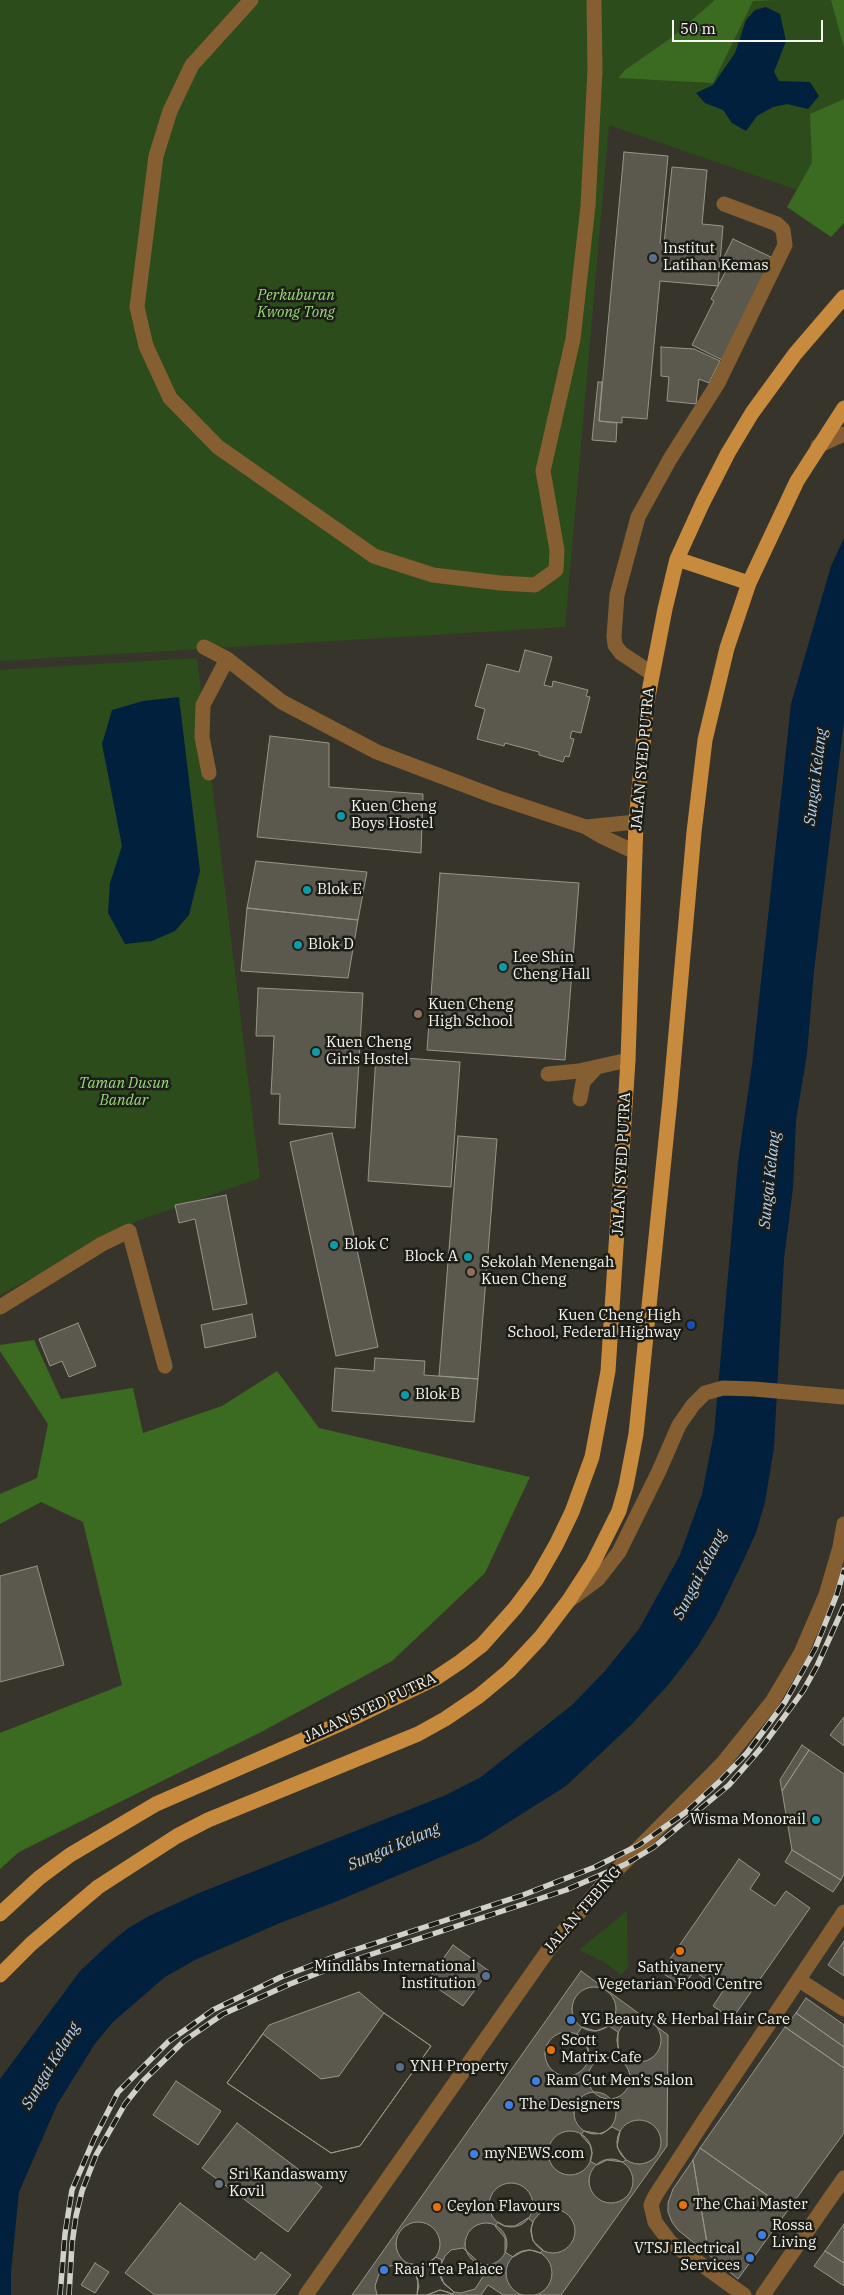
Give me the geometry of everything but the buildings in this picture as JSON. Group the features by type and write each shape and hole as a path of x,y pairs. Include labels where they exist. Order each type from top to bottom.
{"main road":[{"name":"JALAN SYED PUTRA","path":"0,1914 40,1878 70,1855 156,1804 349,1720 436,1678 482,1645 516,1608 536,1580 556,1544 572,1512 592,1457 608,1371 628,1060 636,822 651,673 677,559 702,502 752,413 795,354 844,297"},
{"path":"0,1975 31,1944 98,1886 177,1836 208,1820 418,1734 479,1696 509,1671 540,1638 569,1600 593,1563 619,1511 632,1459 644,1365 698,785 705,740 727,648 749,583 775,526 818,446 844,408"},
{"path":"677,559 749,583"}],"street":[{"path":"251,0 192,65 170,111 156,156 137,307 146,346 170,398 218,447 374,556 433,575 535,585 556,570 557,550 542,471 573,339 587,216 595,70 594,0"},
{"path":"651,673 615,646 614,636 617,595 638,517 670,459 718,383 785,245 783,230 777,224 724,204"},
{"path":"818,446 844,434"},
{"path":"204,647 227,660 282,702 377,752 460,784 586,827 603,838 634,852"},
{"path":"209,773 202,737 203,705 227,660"},
{"path":"586,827 636,822"},
{"path":"548,1074 596,1068 628,1060"},
{"path":"580,1099 583,1082 596,1068"},
{"path":"0,1307 102,1244 129,1231 165,1366"},
{"path":"569,1600 598,1579 619,1552 659,1471 678,1425 705,1393 723,1388 843,1397"},
{"name":"JALAN TEBING","path":"306,2295 549,1949 603,1884 718,1768 772,1702 801,1653 826,1596 840,1548 844,1524"},
{"path":"744,2295 670,2242 656,2222 651,2205 707,2116 844,1912"},
{"path":"799,1980 844,2009"},
{"path":"763,2295 844,2178"}],"green space":[{"name":"Perkuburan Kwong Tong","path":"0,0 844,0 844,206 609,125 565,627 0,661"},
{"path":"715,0 777,0 753,1 713,83 618,78 625,70 671,38"},
{"path":"831,0 844,0 844,48"},
{"path":"844,99 844,223 831,237 787,207 812,163 810,114"},
{"name":"Taman Dusun Bandar","path":"197,658 260,1178 137,1221 0,1295 0,670"},
{"path":"34,1340 61,1399 133,1388 143,1433 222,1406 277,1371 319,1428 530,1477 485,1573 392,1661 263,1731 19,1852 0,1869 0,1733 122,1685 83,1522 41,1502 0,1524 0,1494 37,1478 48,1424 0,1351 0,1345"},
{"path":"627,1911 628,1967 621,1975 606,1963 579,1950"}],"water":[{"path":"766,7 780,14 786,41 774,72 779,81 810,82 819,96 808,109 787,104 773,107 757,116 746,131 732,123 723,110 705,103 696,93 713,85 735,53 746,20 755,10"},
{"name":"Sungai Kelang","path":"844,538 844,721 814,971 807,1054 796,1120 793,1188 784,1259 774,1448 765,1502 756,1533 744,1559 717,1615 698,1646 669,1684 631,1725 566,1786 479,1841 195,1960 165,1977 113,2022 94,2045 57,2105 19,2192 11,2272 11,2295 0,2295 0,2079 80,1971 127,1929 147,1917 199,1893 446,1795 481,1777 572,1705 604,1672 639,1629 680,1555 702,1494 714,1433 738,1162 752,1065 791,704 831,566"},
{"path":"179,697 200,871 189,915 175,931 152,941 125,944 108,913 110,883 122,846 102,744 112,710 143,701"}],"railway":[{"path":"60,2295 65,2234 72,2190 94,2139 118,2092 168,2042 213,2010 281,1977 339,1955 523,1895 595,1867 639,1845 686,1812 747,1753 785,1702 815,1649 837,1594 844,1570"},
{"path":"69,2295 72,2244 76,2216 82,2191 96,2155 125,2104 144,2080 184,2041 223,2014 290,1984 339,1965 566,1890 626,1864 654,1847 729,1785 762,1747 803,1691 817,1666 844,1606"}],"place":[{"name":"Institut Latihan Kemas","path":"653,258"},
{"name":"Kuen Cheng Boys Hostel","path":"341,816"},
{"name":"Blok E","path":"307,890"},
{"name":"Blok D","path":"298,945"},
{"name":"Lee Shin Cheng Hall","path":"503,967"},
{"name":"Kuen Cheng High School","path":"418,1014"},
{"name":"Kuen Cheng Girls Hostel","path":"316,1052"},
{"name":"Blok C","path":"334,1245"},
{"name":"Block A","path":"468,1257"},
{"name":"Sekolah Menengah Kuen Cheng","path":"471,1272"},
{"name":"Kuen Cheng High School, Federal Highway","path":"691,1325"},
{"name":"Blok B","path":"405,1395"},
{"name":"Wisma Monorail","path":"816,1820"},
{"name":"Sathiyanery Vegetarian Food Centre","path":"680,1951"},
{"name":"Mindlabs International Institution","path":"486,1976"},
{"name":"YG Beauty & Herbal Hair Care","path":"571,2020"},
{"name":"Scott Matrix Cafe","path":"551,2050"},
{"name":"YNH Property","path":"400,2067"},
{"name":"Ram Cut Men’s Salon","path":"536,2081"},
{"name":"The Designers","path":"509,2105"},
{"name":"myNEWS.com","path":"474,2154"},
{"name":"Sri Kandaswamy Kovil","path":"219,2184"},
{"name":"The Chai Master","path":"683,2205"},
{"name":"Ceylon Flavours","path":"437,2207"},
{"name":"Rossa Living","path":"762,2235"},
{"name":"VTSJ Electrical Services","path":"750,2258"},
{"name":"Raaj Tea Palace","path":"384,2270"}]}
